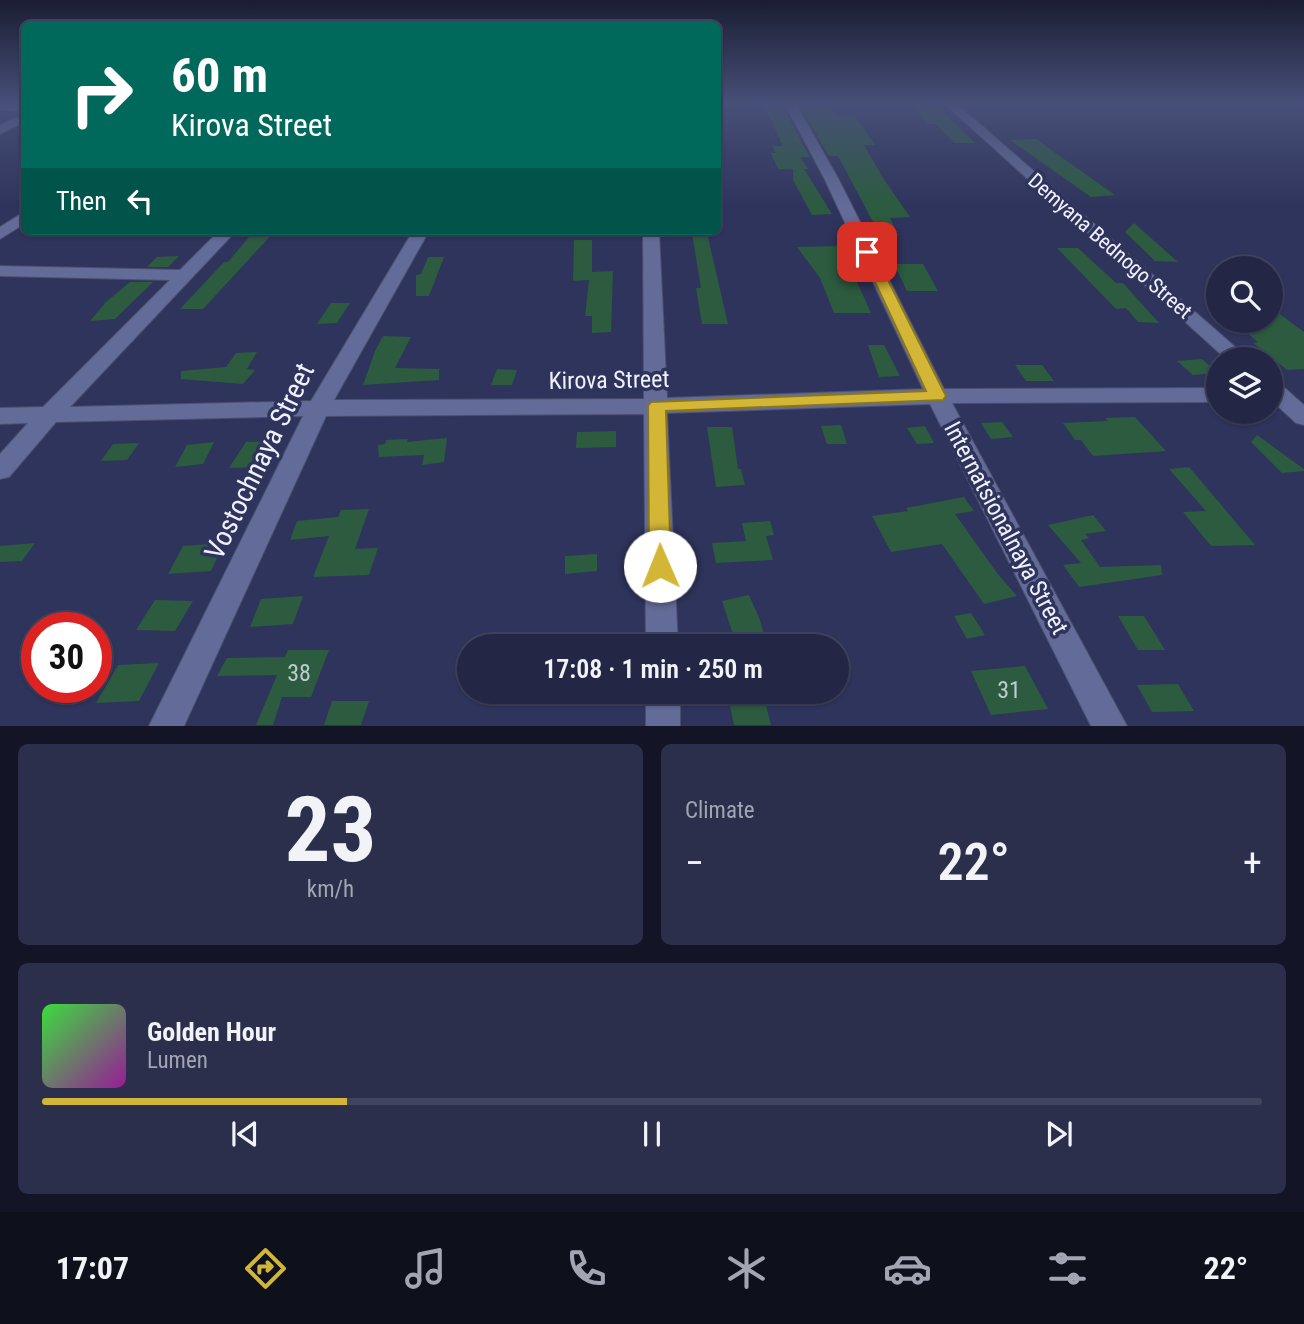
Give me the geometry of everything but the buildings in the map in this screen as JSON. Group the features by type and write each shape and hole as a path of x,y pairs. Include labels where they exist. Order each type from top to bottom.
{"street":[{"name":"Internatsionalnaya Street","path":"809,138 937,396 1110,726"},
{"name":"Demyana Bednogo Street","path":"988,138 1225,347"},
{"path":"0,234 21,219"},
{"path":"0,470 49,415 224,235"},
{"name":"Vostochnaya Street","path":"166,726 318,408 419,235"},
{"path":"651,235 662,634"},
{"path":"0,271 185,275"},
{"path":"1283,392 1304,393"},
{"name":"Kirova Street","path":"0,416 318,408 657,406 937,396 1206,395"},
{"path":"1283,400 1304,417"},
{"path":"663,704 663,726"}],"route":[{"path":"660,566 657,406 937,396 867,252"}]}
